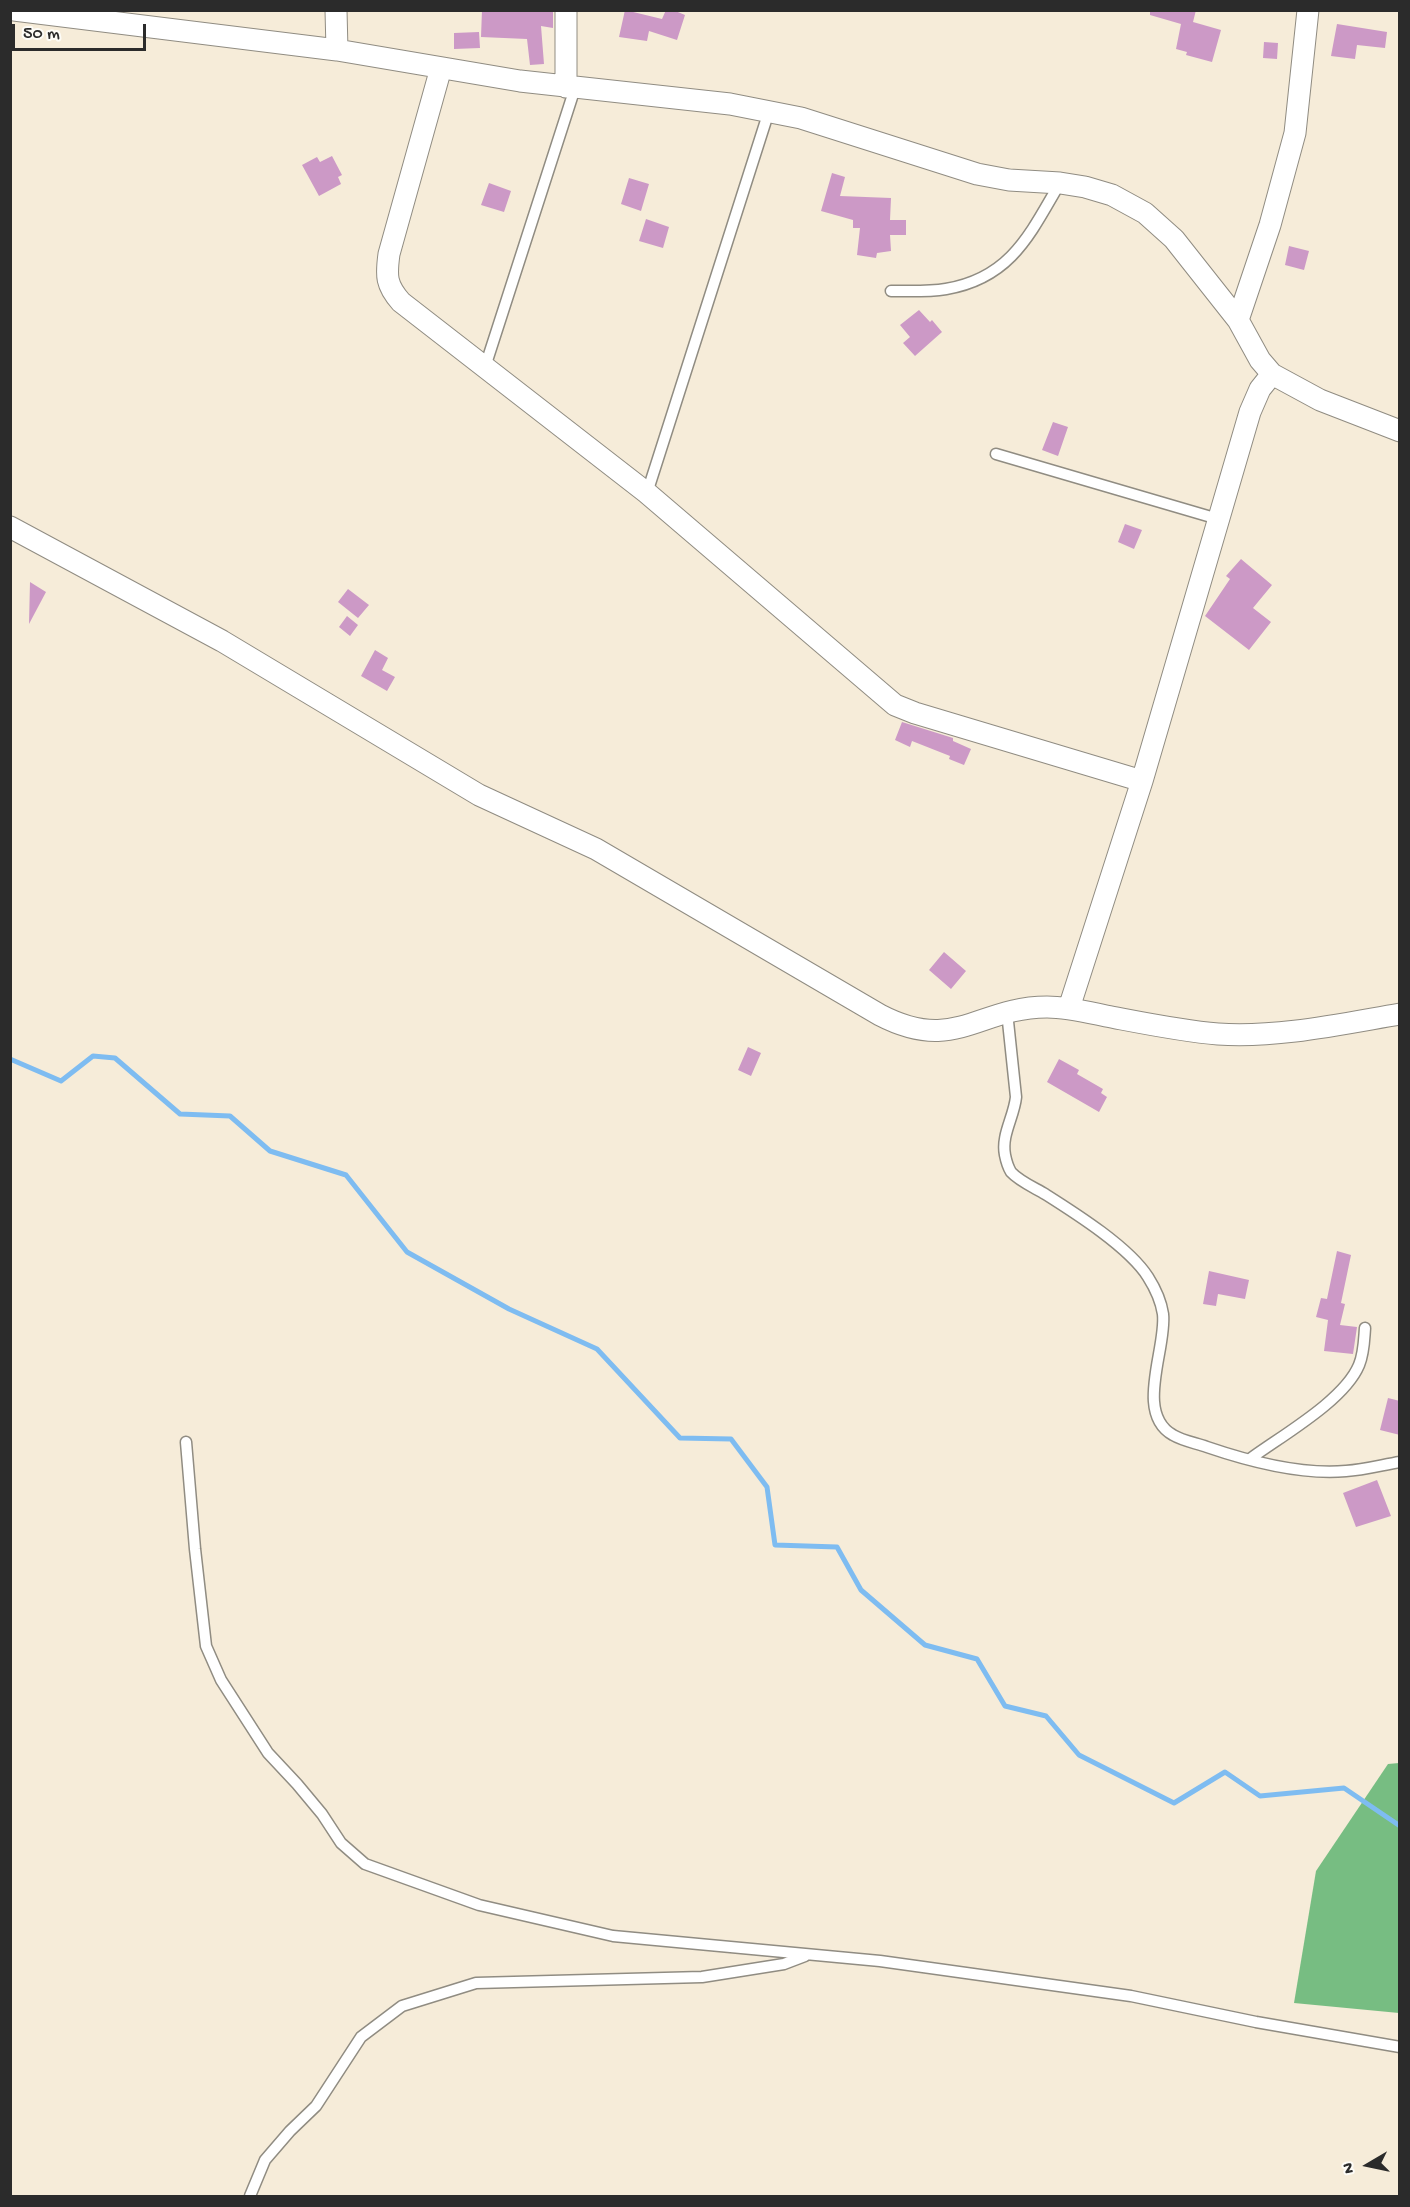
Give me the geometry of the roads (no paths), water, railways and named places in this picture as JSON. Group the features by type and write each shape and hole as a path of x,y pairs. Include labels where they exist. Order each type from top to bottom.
{"street":[{"path":"14,10 337,50 571,87 769,111 801,118 977,174 1009,180 1060,183 1112,195 1145,213 1174,239 1238,320 1260,360 1272,374 1320,400 1400,431"},
{"path":"336,10 337,50"},
{"path":"566,10 571,87"},
{"path":"1238,320 1270,225 1295,133 1308,10"},
{"path":"441,68 389,254 388,282 401,302 647,493 895,705 1142,781"},
{"path":"1069,1008 1142,781 1250,412 1260,390 1272,374"},
{"path":"10,527 222,641 479,795 596,849 894,1022 924,1031 940,1032 964,1028 1007,1012 1047,1007 1069,1008 1168,1028 1218,1034 1251,1034 1329,1026 1400,1014"}],"lane":[{"path":"485,367 571,87"},
{"path":"647,493 769,111"},
{"path":"891,291 945,290 982,278 997,270 1023,246 1060,183"},
{"path":"996,454 1218,519"},
{"path":"1007,1012 1016,1097 1015,1109 1004,1145 1009,1167 1012,1173 1071,1211 1131,1256 1152,1283 1163,1316 1153,1402 1165,1428 1172,1435 1229,1455 1300,1470 1344,1471 1400,1462"},
{"path":"1250,1459 1336,1397 1359,1366 1364,1351 1365,1328"},
{"path":"186,1442 206,1646 221,1680 268,1753 322,1814 341,1844 365,1864 479,1905 613,1936 880,1961 1131,1996 1256,2022 1400,2047"},
{"path":"250,2196 265,2160 316,2106 361,2037 402,2006 476,1983 702,1977 784,1964 808,1954"}],"waterway":[{"path":"10,1059 61,1081 93,1056 115,1058 180,1114 230,1116 270,1151 346,1175 407,1252 509,1309 597,1349 680,1438 731,1439 767,1487 775,1545 837,1547 861,1590 925,1645 977,1659 1005,1706 1046,1716 1079,1755 1174,1803 1225,1772 1260,1796 1344,1788 1400,1826"}]}
